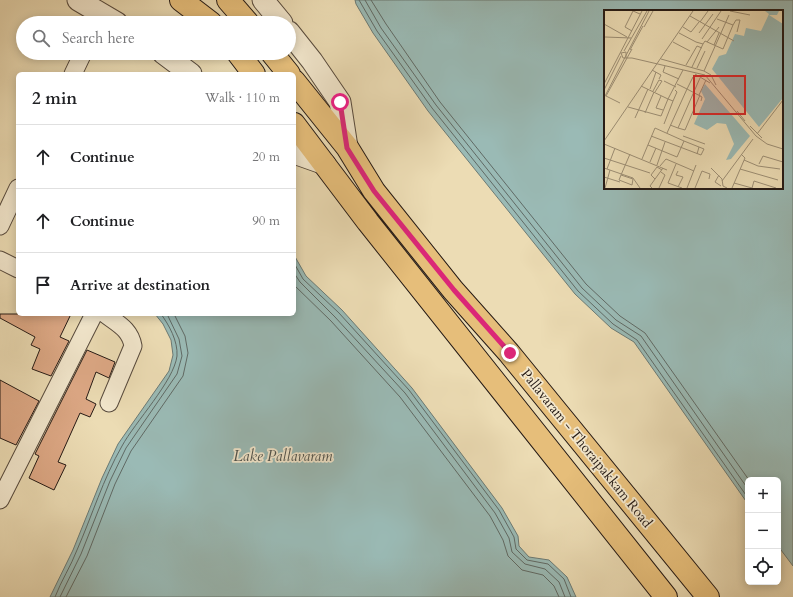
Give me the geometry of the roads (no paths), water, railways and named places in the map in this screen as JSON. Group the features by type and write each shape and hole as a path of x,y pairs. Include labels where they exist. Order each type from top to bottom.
{"main road":[{"path":"181,0 202,16"},
{"path":"228,0 242,16"},
{"path":"243,60 252,72"},
{"path":"278,60 287,72"},
{"name":"Pallavaram - Thoraipakkam Road","path":"296,83 347,148 374,191 424,253 510,353 708,597"},
{"path":"296,127 368,222 666,597"}],"street":[{"path":"78,0 105,16"},
{"path":"263,0 276,16"},
{"path":"296,41 312,61 340,102 347,148"},
{"path":"74,72 80,60"},
{"path":"172,60 187,72"},
{"path":"296,154 325,164"},
{"path":"0,226 16,192"},
{"path":"0,260 16,268"},
{"path":"0,500 93,316"},
{"path":"108,316 123,327 131,336 133,346 109,403"}],"water":[{"path":"355,0 793,0 793,566 781,550 781,477 745,477 745,500 634,342 611,328 575,294 428,111 373,33"},
{"name":"Lake Pallavaram","path":"296,258 306,276 342,310 412,388 502,508 518,536 519,546 529,557 549,560 567,577 576,597 50,597 73,550 102,478 118,444 169,371 173,355 171,340 163,324 157,316 296,316"}]}
